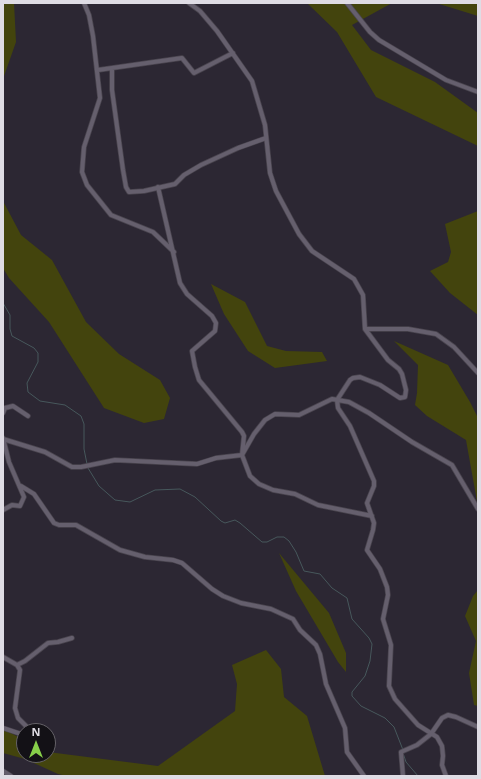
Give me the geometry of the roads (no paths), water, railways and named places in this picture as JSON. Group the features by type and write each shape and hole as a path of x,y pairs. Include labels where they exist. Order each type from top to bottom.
{"street":[{"path":"84,3 89,15 98,70 100,98 84,147 82,172 86,185 111,215 153,232 174,252"},
{"path":"189,3 200,11 233,53 252,81 262,112 270,173 289,217 299,234 312,251 354,279 363,295 365,329 388,360 401,371 406,395 400,398 380,385 360,377 350,380 337,400 338,408 350,426 374,481 374,486 367,503 372,516 373,530 367,550 380,568 388,587 388,595 383,619 391,645 389,686 402,708 418,725 430,734 437,737 442,746 442,765 446,776"},
{"path":"347,3 370,32 379,40 446,80 478,92"},
{"path":"98,70 182,58 194,73 233,53"},
{"path":"112,69 112,90 126,187 129,192 133,193 175,184 184,175 201,165 238,148 266,138"},
{"path":"158,187 164,217 174,252 180,284 187,294 212,316 216,323 215,331 192,351 199,380 242,432 244,436 242,455 250,476 259,484 273,490 295,494 318,505 372,516"},
{"path":"365,329 408,329 436,334 454,347 478,374"},
{"path":"242,455 254,434 265,420 275,414 299,415 332,399 349,402 369,412 412,442 452,464 478,509"},
{"path":"3,413 8,406 14,406 28,416"},
{"path":"3,439 45,452 72,467 115,460 197,464 216,458 242,455"},
{"path":"3,439 9,462 24,493 24,502 20,506 12,506 3,510"},
{"path":"21,486 34,494 54,523 59,525 76,525 120,550 145,557 173,560 182,563 200,580 223,596 241,603 271,610 294,619 300,630 316,644 326,684 344,724 347,752 364,776"},
{"path":"17,665 25,661 48,643 72,638"},
{"path":"3,657 17,665 20,670 21,677 15,708 18,718 23,723"},
{"path":"403,776 401,752 417,744 430,734 442,718 448,715 466,720 478,727"},
{"path":"3,728 16,732"},
{"path":"3,771 11,776"}],"waterway":[{"path":"3,303 10,315 10,329 12,336 34,348 38,353 38,362 27,383 28,392 40,401 65,405 81,416 84,424 84,449 87,464"},
{"path":"88,468 99,486 115,500 130,502 155,490 180,489 195,497 221,521 225,523 235,520 262,542 267,542 277,537 284,537 289,541 296,552 304,571 320,574 332,588 347,598 352,619 369,638 372,644 370,661 365,676 352,692 352,696 361,706 385,718 394,727 403,750"},
{"path":"403,753 406,762 418,776"}]}
